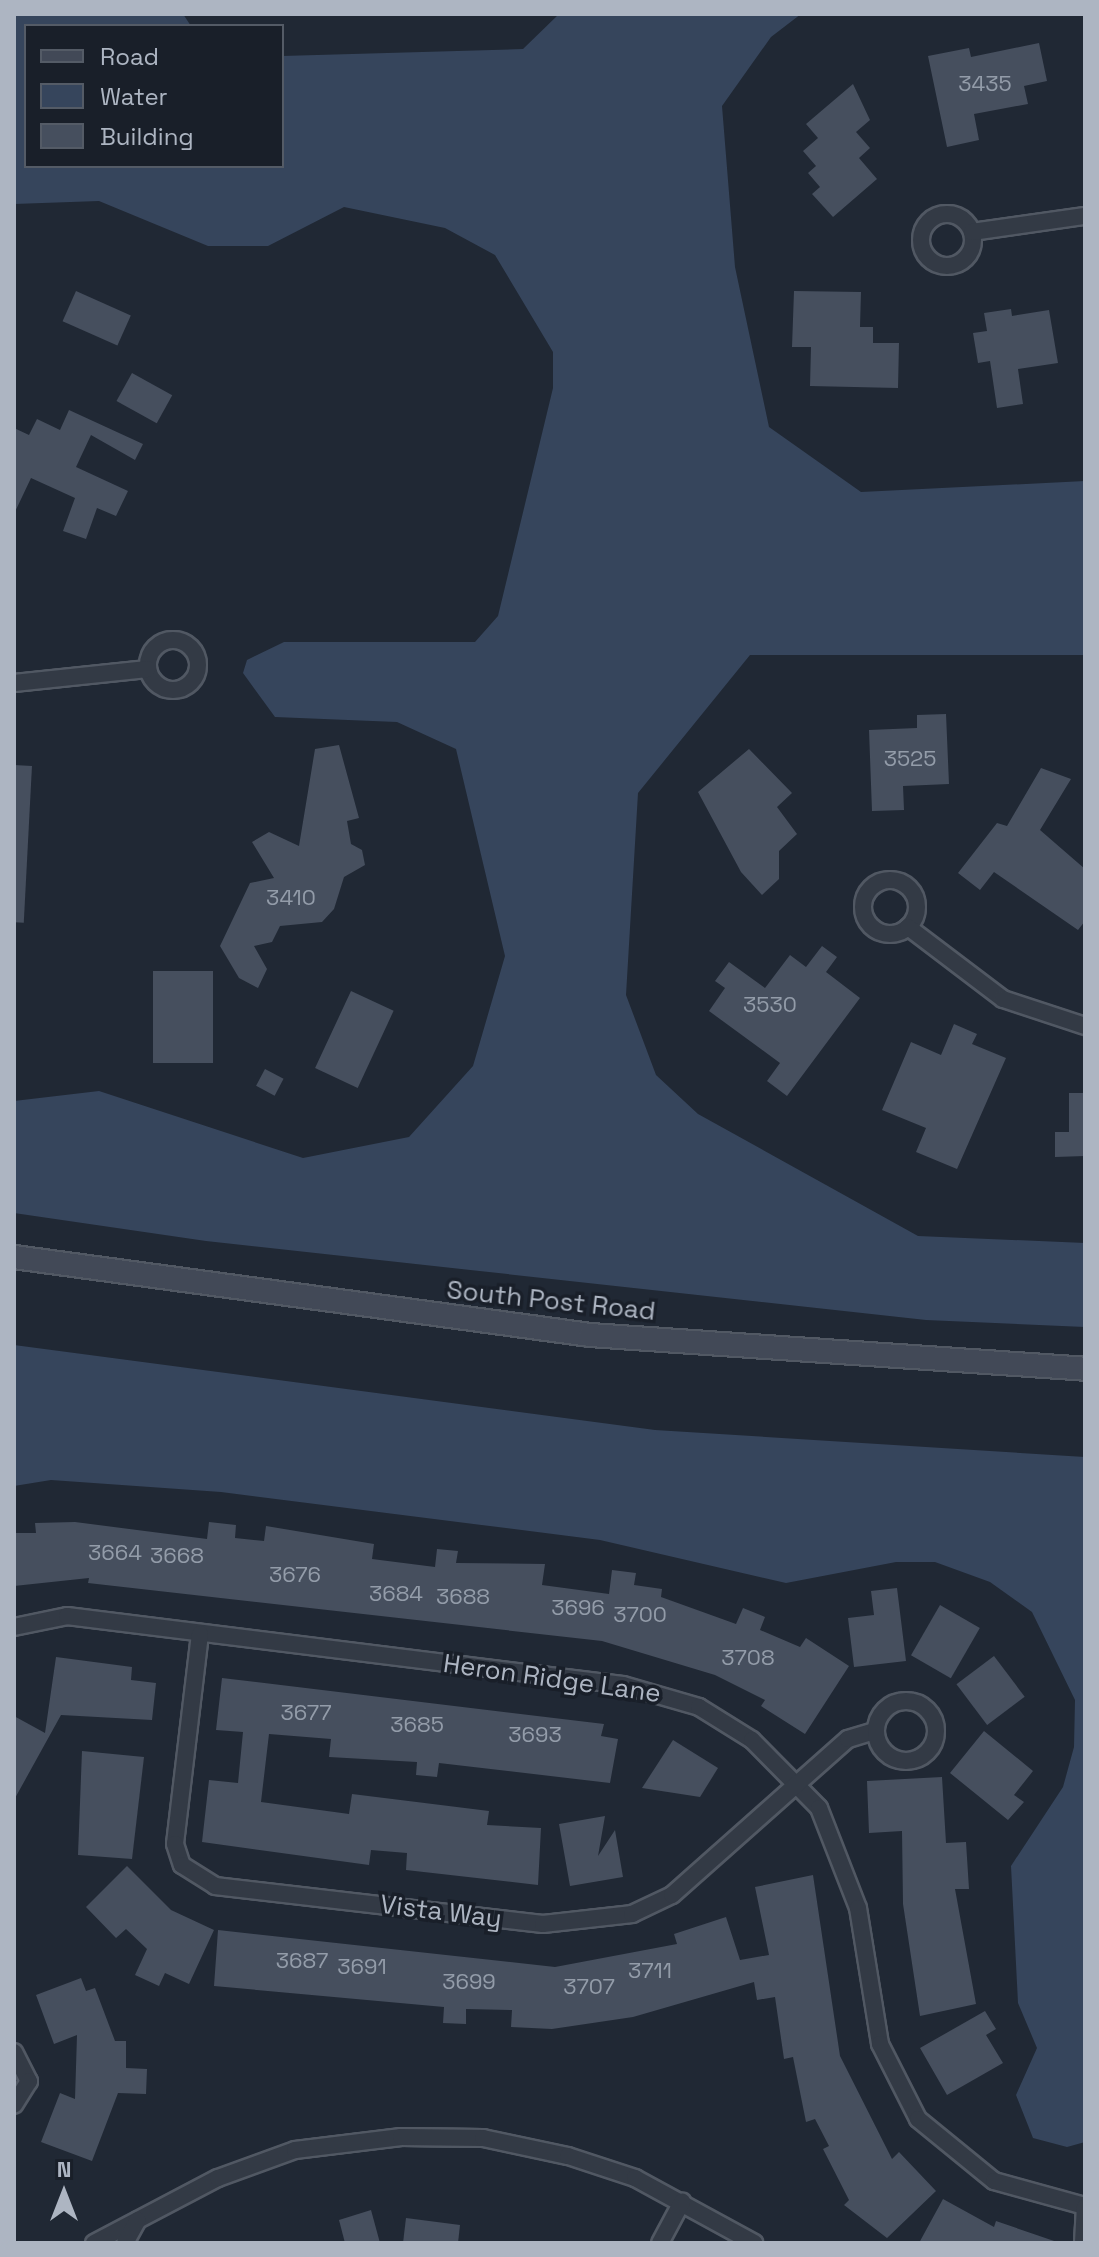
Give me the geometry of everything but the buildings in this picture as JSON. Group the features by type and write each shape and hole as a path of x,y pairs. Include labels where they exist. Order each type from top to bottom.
{"street":[{"path":"972,232 1085,216"},
{"path":"14,683 147,669"},
{"path":"908,927 1003,999 1085,1026"},
{"name":"South Post Road","path":"14,1257 590,1335 1085,1369"},
{"name":"Heron Ridge Lane","path":"14,1627 67,1616 660,1693 752,1740 794,1780 835,1844 858,1908 880,2044 918,2119 994,2181 1085,2206"},
{"name":"Vista Way","path":"200,1634 175,1844 182,1865 215,1886 543,1924 589,1923 672,1895 794,1780 848,1739 875,1731"},
{"path":"14,2052 29,2081 14,2105"},
{"path":"94,2243 218,2178 295,2150 401,2137 483,2138 568,2156 682,2202 754,2243"},
{"path":"660,2243 682,2202"},
{"path":"1083,2243 1085,2206"},
{"path":"125,2243 138,2220"}],"water":[{"path":"14,14 183,14 190,24 24,24 24,168 284,168 284,56 523,49 559,14 801,14 771,37 722,106 735,267 769,427 861,492 1085,481 1085,655 750,655 638,793 626,995 656,1075 698,1114 918,1236 1085,1243 1085,1327 926,1320 206,1241 14,1213 14,1101 99,1091 303,1158 409,1137 473,1066 505,956 456,749 397,722 275,717 243,673 247,660 284,642 475,642 498,616 553,388 553,352 495,255 445,228 344,207 268,246 208,246 99,201 14,204"},
{"path":"14,1345 655,1430 1085,1457 1085,2142 1067,2147 1033,2138 1016,2095 1037,2048 1018,2003 1011,1866 1063,1787 1074,1747 1075,1700 1032,1612 990,1582 935,1562 896,1562 786,1583 600,1540 221,1492 51,1480 14,1486"}]}
